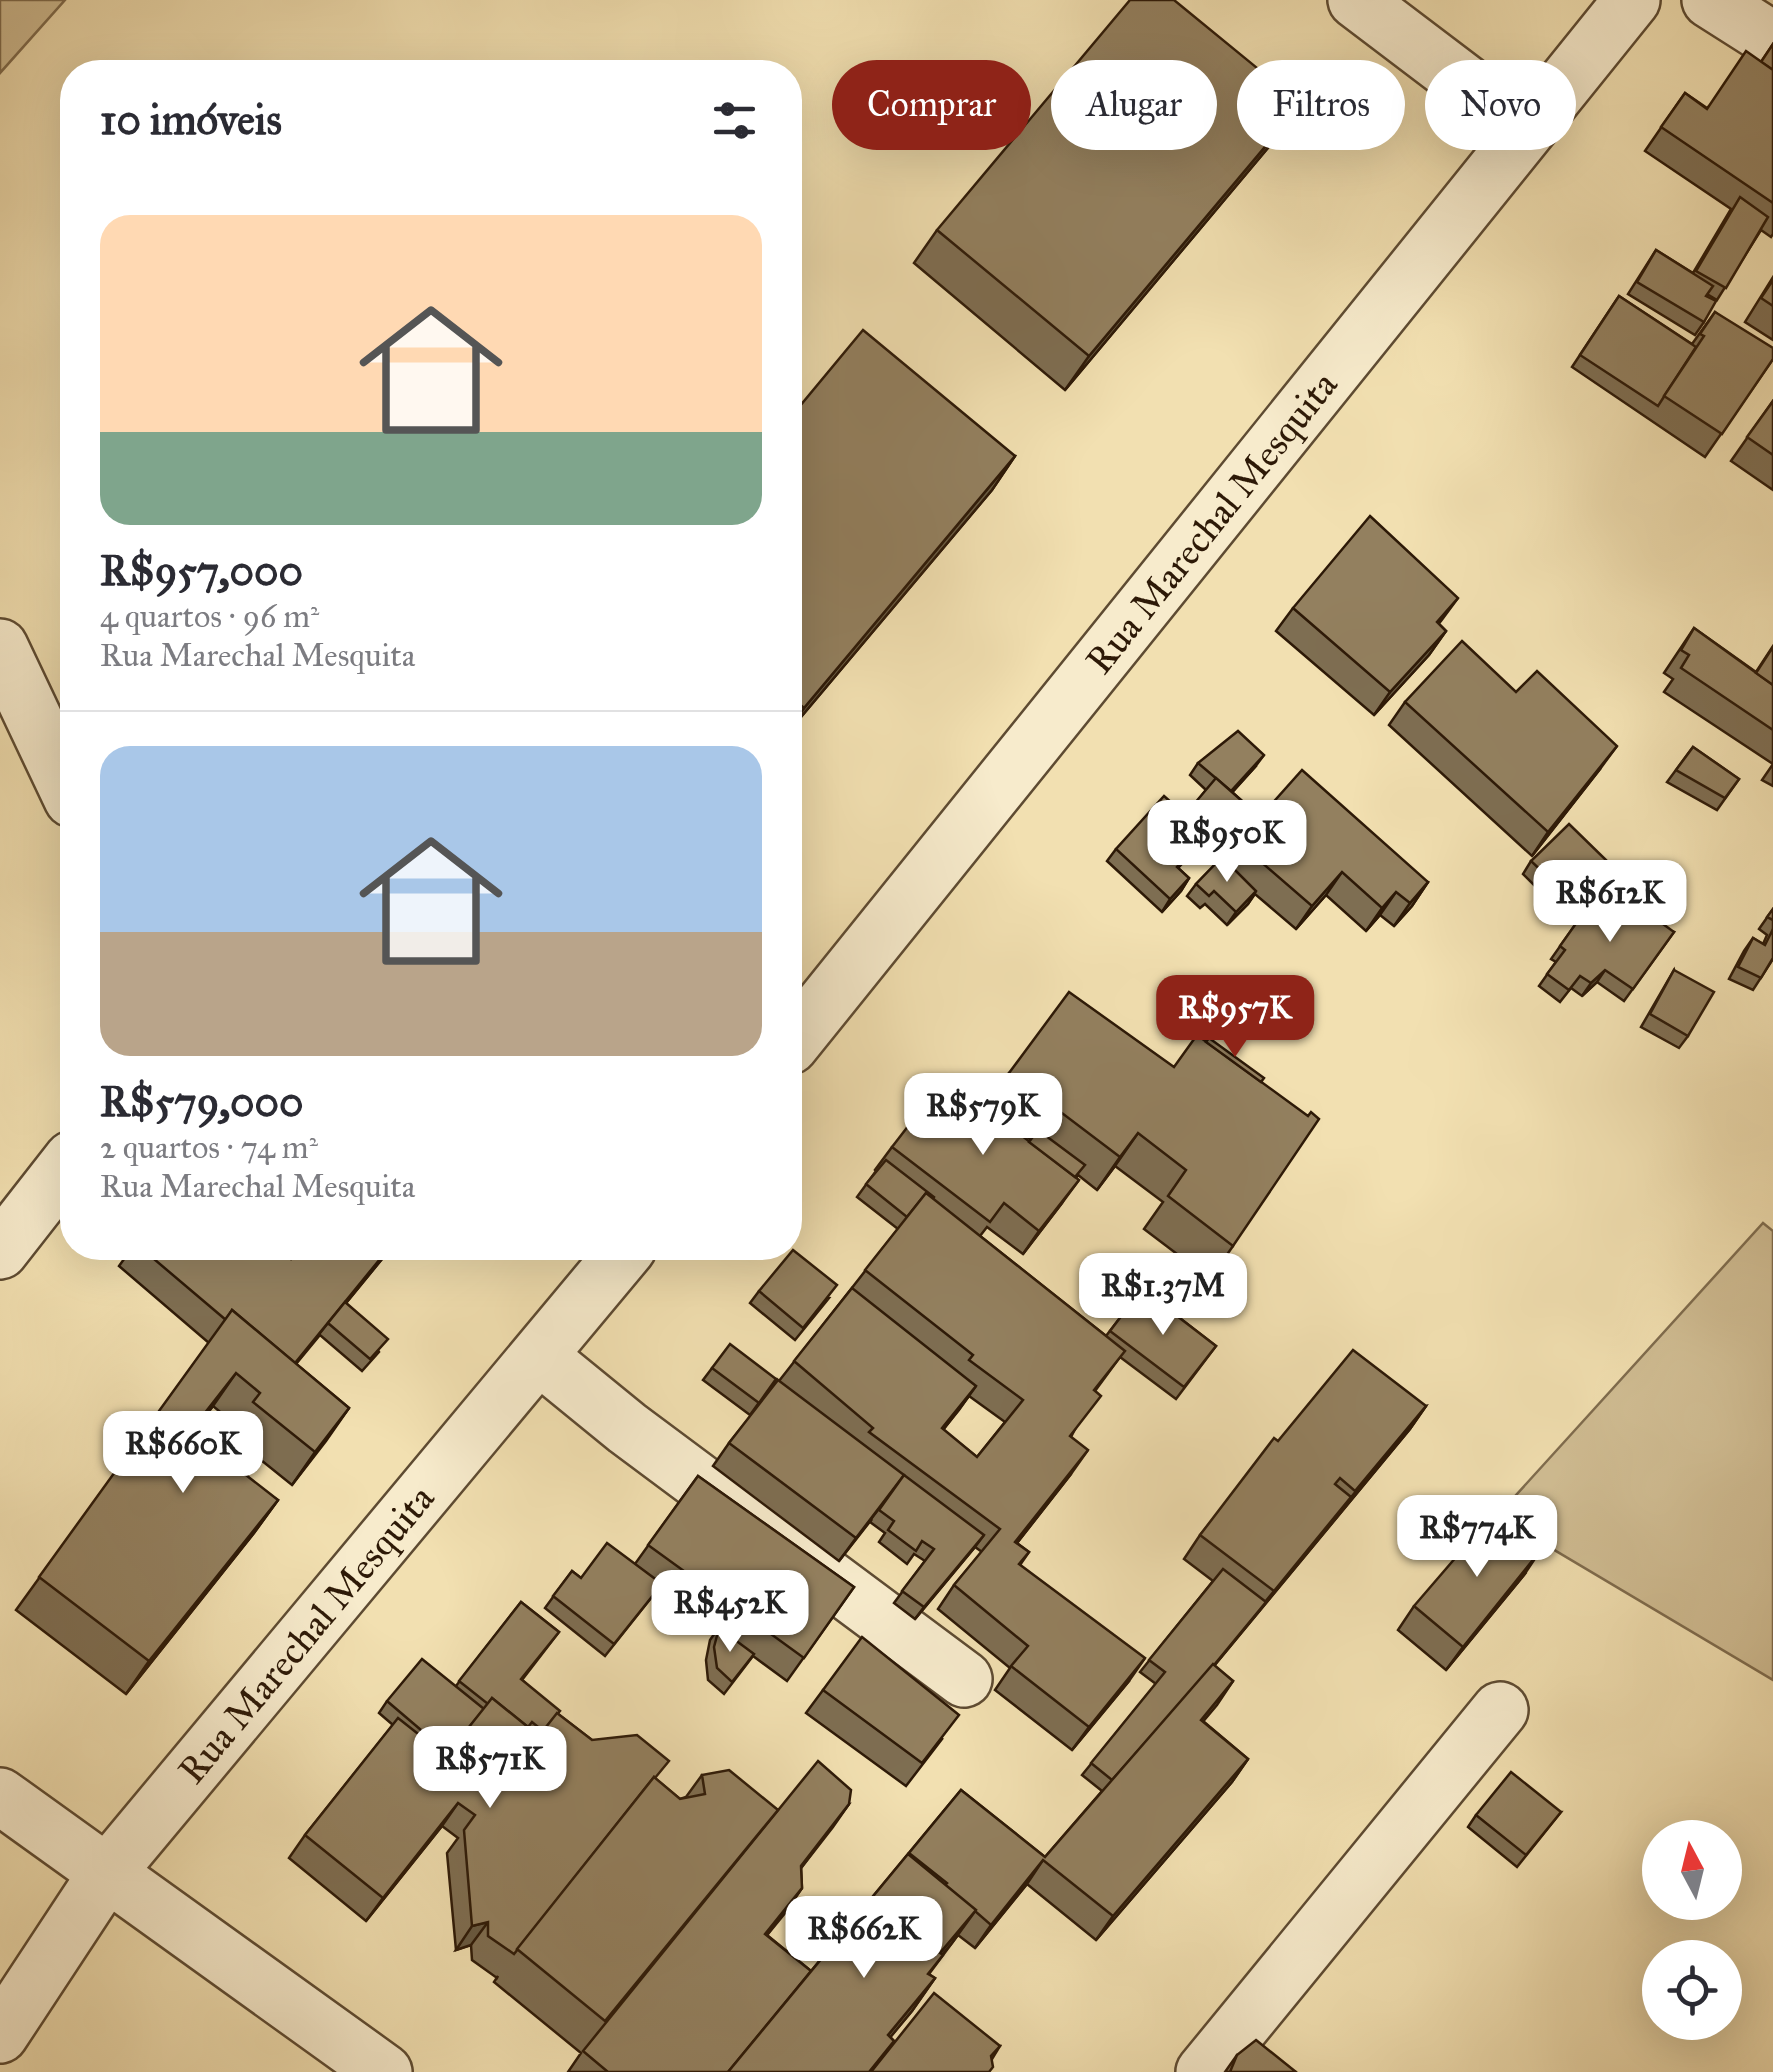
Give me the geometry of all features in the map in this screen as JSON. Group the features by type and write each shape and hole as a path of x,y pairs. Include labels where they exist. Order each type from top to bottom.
{"street":[{"path":"1356,0 1436,60"},
{"name":"Rua Marechal Mesquita","path":"1576,68 1632,0"},
{"path":"1710,0 1773,40"},
{"name":"Rua Marechal Mesquita","path":"802,1031 1508,150"},
{"path":"0,647 60,774"},
{"path":"0,1251 60,1174"},
{"name":"Rua Marechal Mesquita","path":"0,2034 106,1874 618,1260"},
{"path":"540,1357 627,1428 964,1679"},
{"path":"1204,2072 1500,1710"},
{"path":"0,1796 384,2072"}],"shaded area":[{"path":"0,0 65,0 0,73"},
{"path":"1763,1223 1773,1231 1773,1680 1497,1516"}],"building":[{"path":"1130,0 1174,0 1247,60 1237,60 1237,150 1262,150 1089,356 937,230 1004,150 1031,150 1031,118 1051,94 1051,150 1217,150 1217,60 1080,60"},
{"path":"1773,44 1773,70 1761,62"},
{"path":"1746,51 1773,70 1773,203 1661,127 1685,93 1707,109"},
{"path":"1740,197 1768,217 1726,288 1696,271"},
{"path":"1656,250 1713,286 1706,296 1716,301 1704,322 1637,282"},
{"path":"1773,280 1773,306 1761,298"},
{"path":"1619,296 1696,347 1658,406 1580,355"},
{"path":"1715,312 1773,348 1773,359 1722,434 1664,396 1704,336 1700,334"},
{"path":"863,330 1015,456 804,708 802,706 802,404"},
{"path":"1773,401 1773,455 1747,437"},
{"path":"1370,516 1458,598 1437,622 1446,631 1390,692 1293,608"},
{"path":"1694,628 1773,685 1773,730 1681,668 1689,655 1681,650"},
{"path":"1462,641 1516,692 1537,671 1617,746 1548,832 1405,702"},
{"path":"1773,647 1773,685 1756,673"},
{"path":"1238,731 1264,755 1231,791 1198,763"},
{"path":"1693,747 1739,779 1725,798 1676,770"},
{"path":"1302,770 1428,882 1410,903 1396,892 1382,908 1342,872 1312,906 1194,804 1216,778 1260,817"},
{"path":"1164,796 1207,834 1177,867 1189,878 1170,899 1116,849"},
{"path":"1569,824 1606,860 1582,884 1565,868 1552,881 1531,861"},
{"path":"1222,857 1256,891 1236,912 1214,891 1209,896 1196,884"},
{"path":"1599,891 1638,920 1645,911 1674,932 1633,989 1605,970 1591,983 1580,976 1569,990 1547,974 1565,950 1560,946"},
{"path":"1773,929 1773,958 1761,978 1738,967 1753,938 1765,945"},
{"path":"1674,970 1714,992 1688,1036 1650,1014"},
{"path":"1069,992 1174,1067 1197,1035 1308,1116 1311,1112 1319,1119 1233,1246 1168,1196 1186,1170 1138,1133 1120,1157 1009,1073"},
{"path":"1209,1038 1264,1078 1261,1082 1206,1042"},
{"path":"946,1077 1079,1180 1039,1231 1004,1203 990,1222 892,1147"},
{"path":"1038,1130 1085,1165 1075,1177 1029,1142"},
{"path":"886,1160 934,1197 933,1199 926,1193 907,1217 866,1184"},
{"path":"926,1193 1125,1351 1094,1390 1101,1396 1070,1436 1088,1450 1015,1542 1029,1552 1019,1564 1145,1658 1089,1727 1011,1666 1028,1646 954,1585 1000,1529 869,1432 873,1428 794,1361 852,1288 976,1386 942,1428 977,1457 1023,1400 969,1360 973,1355 865,1270"},
{"path":"802,1257 837,1285 803,1328 759,1291 785,1260"},
{"path":"155,1260 379,1260 295,1363 232,1310 226,1320"},
{"path":"1142,1289 1216,1346 1184,1387 1110,1331"},
{"path":"345,1302 388,1339 370,1359 328,1323"},
{"path":"232,1310 349,1408 315,1452 253,1402 260,1393 236,1373 179,1446 196,1459 202,1451 214,1460 219,1454 278,1500 149,1661 39,1577"},
{"path":"730,1344 776,1379 759,1403 712,1368"},
{"path":"1353,1350 1426,1406 1355,1491 1340,1478 1335,1484 1351,1497 1274,1591 1200,1535 1274,1438 1278,1441"},
{"path":"778,1380 904,1475 856,1538 729,1443"},
{"path":"904,1475 984,1535 924,1607 902,1591 934,1549 922,1541 916,1551 888,1530 894,1521 879,1510"},
{"path":"698,1476 854,1587 804,1658 648,1545"},
{"path":"1494,1513 1540,1551 1463,1647 1414,1606"},
{"path":"607,1543 662,1584 614,1644 553,1596 572,1571 581,1578"},
{"path":"1223,1569 1266,1602 1112,1780 1091,1763 1165,1672 1149,1660"},
{"path":"521,1602 559,1632 521,1679 560,1711 543,1731 532,1722 528,1727 492,1698 488,1704 459,1681"},
{"path":"719,1628 754,1654 732,1682 717,1668 714,1647"},
{"path":"862,1637 959,1715 922,1763 823,1690"},
{"path":"422,1659 484,1709 448,1753 387,1701"},
{"path":"1213,1664 1233,1681 1201,1720 1248,1759 1113,1916 1043,1860 991,1925 909,1853 961,1790 1045,1857"},
{"path":"492,1698 539,1736 557,1713 592,1740 637,1735 669,1761 514,1954 488,1936 488,1922 472,1926 464,1830 475,1815 458,1803 383,1898 305,1835 398,1718 446,1756"},
{"path":"818,1761 851,1790 849,1804 801,1866 802,1888 765,1934 811,1971 728,2072 608,2072 583,2051"},
{"path":"729,1770 778,1810 605,2021 517,1949 654,1777 680,1799 705,1794 702,1775"},
{"path":"1511,1772 1561,1812 1526,1855 1476,1815"},
{"path":"908,1854 976,1910 940,1953 943,1955 928,1974 935,1978 888,2035 894,2041 869,2072 728,2072"},
{"path":"934,1993 1000,2046 991,2056 993,2067 989,2072 871,2072"},
{"path":"1256,2040 1296,2072 1230,2072 1237,2055"}]}
